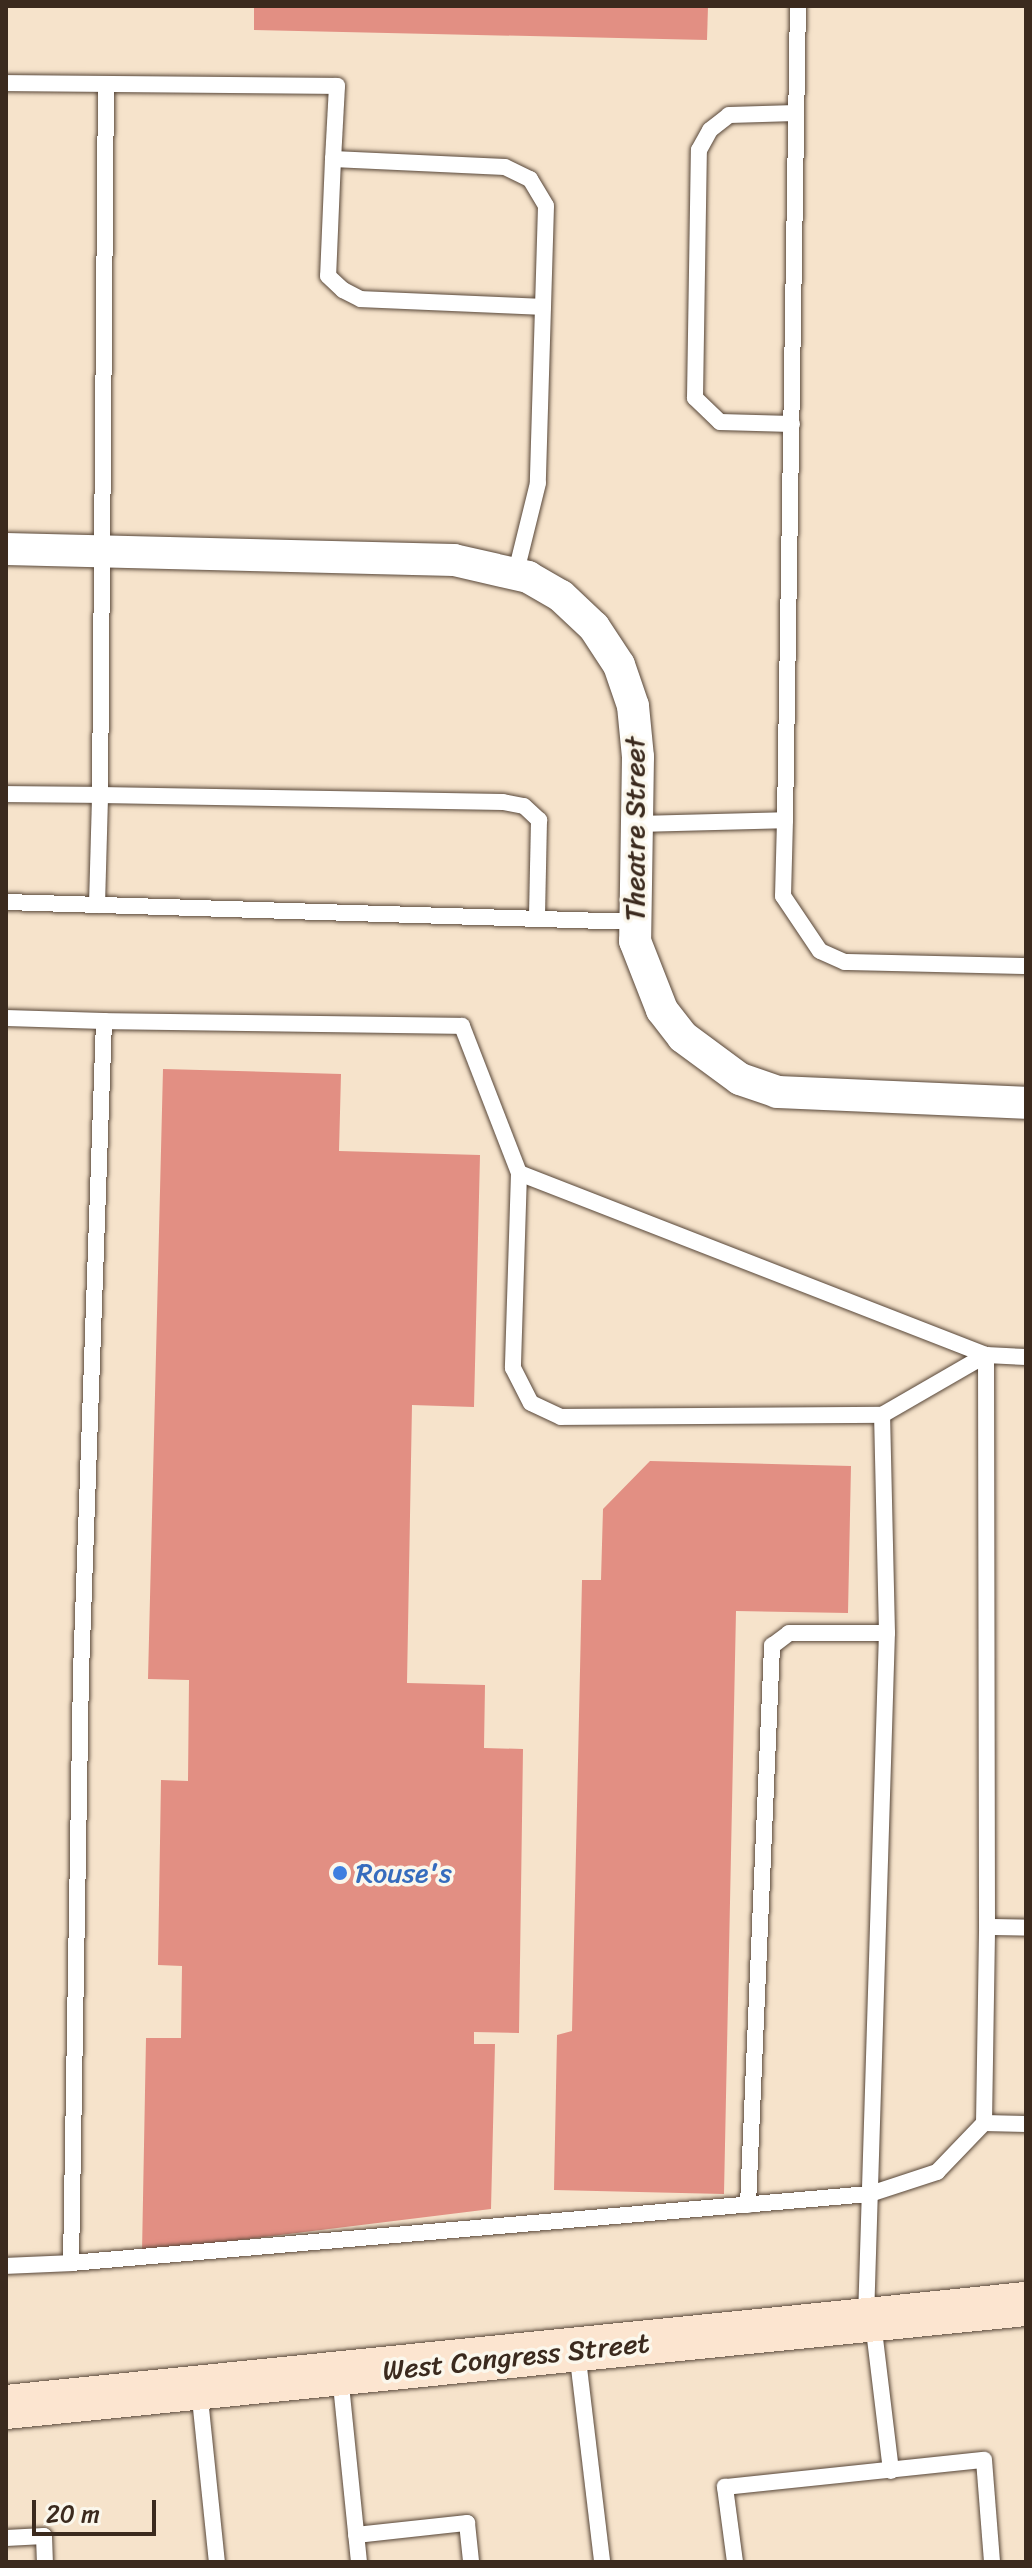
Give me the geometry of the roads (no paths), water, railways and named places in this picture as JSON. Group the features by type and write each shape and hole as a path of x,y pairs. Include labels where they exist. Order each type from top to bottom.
{"main road":[{"name":"West Congress Street","path":"6,2407 1026,2304"}],"street":[{"name":"Theatre Street","path":"6,549 454,560 516,572 561,596 594,627 619,665 633,706 636,824 634,922 645,976 662,1010 708,1059 740,1079 777,1092 812,1096 1026,1103"}],"lane":[{"path":"798,6 783,896 820,951 845,962 1026,966"},
{"path":"6,83 337,86 328,276 343,290 361,299 543,307"},
{"path":"97,905 106,84"},
{"path":"792,424 720,422 695,398 695,383 699,150 710,130 729,115 796,113"},
{"path":"333,159 505,167 530,179 546,206 538,483 516,572"},
{"path":"6,794 524,806 539,820 537,918"},
{"path":"636,824 785,820"},
{"path":"6,902 634,922"},
{"path":"6,1018 462,1026 519,1173 513,1368 531,1403 561,1417 882,1415 986,1355"},
{"path":"71,2263 80,1701 104,1021"},
{"path":"519,1173 986,1355 1026,1357"},
{"path":"6,2266 71,2263 870,2194 937,2172 984,2123 987,1927 986,1355"},
{"path":"882,1415 887,1633 870,2194 870,2320 891,2471"},
{"path":"748,2205 772,1646 789,1633 887,1633"},
{"path":"987,1927 1026,1928"},
{"path":"984,2123 1026,2124"},
{"path":"577,2351 602,2562"},
{"path":"339,2374 359,2562"},
{"path":"198,2387 217,2562"},
{"path":"735,2562 725,2487 984,2460 992,2562"},
{"path":"356,2535 467,2523 471,2562"},
{"path":"6,2538 44,2536 45,2562"}],"place":[{"name":"Rouse's","path":"340,1873"}]}
